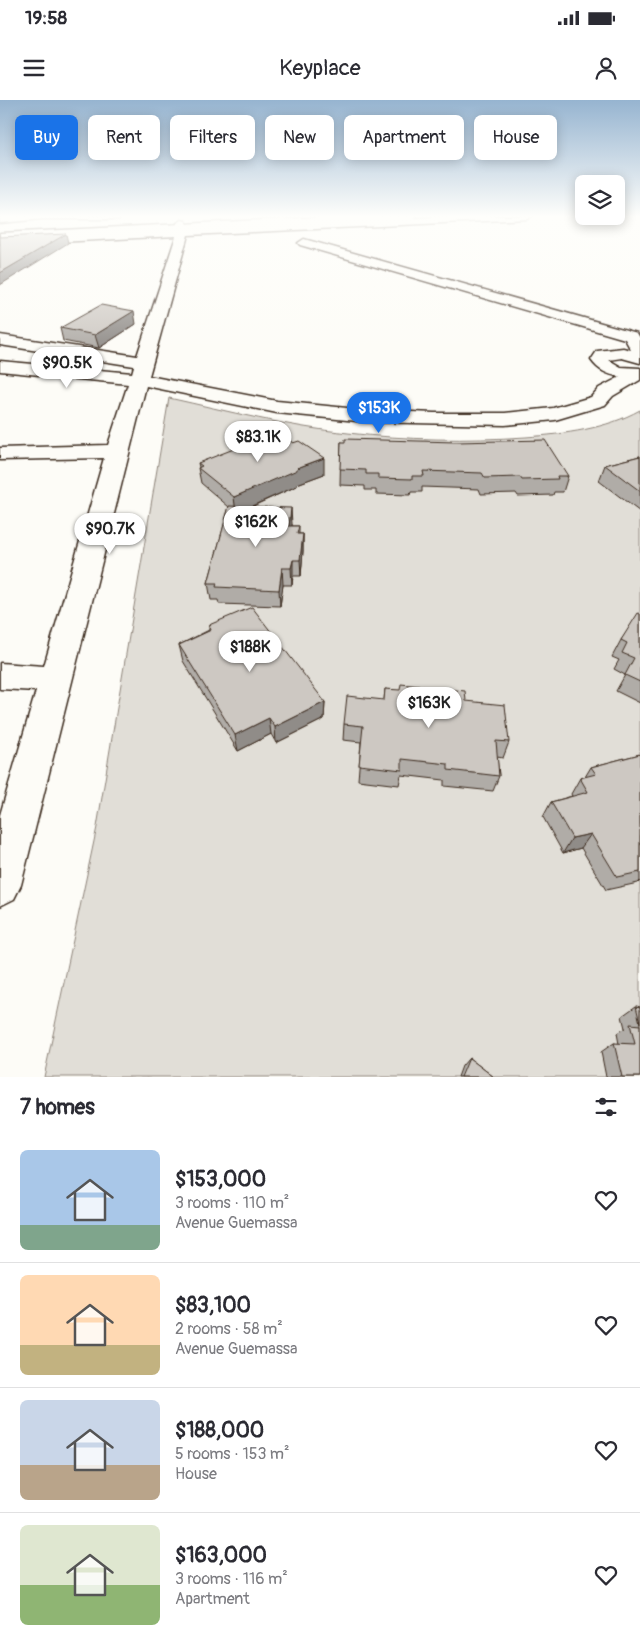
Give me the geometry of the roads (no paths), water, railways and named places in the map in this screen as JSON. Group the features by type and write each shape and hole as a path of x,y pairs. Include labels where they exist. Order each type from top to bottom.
{"street":[{"path":"0,885 117,451 172,262"},
{"path":"376,262 634,328"},
{"path":"606,392 607,360 634,328"},
{"path":"634,328 640,352"},
{"path":"0,340 140,370 277,407 367,416 434,419 505,419 554,414 598,401 606,392 640,373"},
{"path":"607,360 623,353 640,358"},
{"path":"607,360 618,372 640,373"},
{"path":"4,370 140,370"},
{"path":"0,454 117,451"},
{"path":"0,676 56,679"}]}
